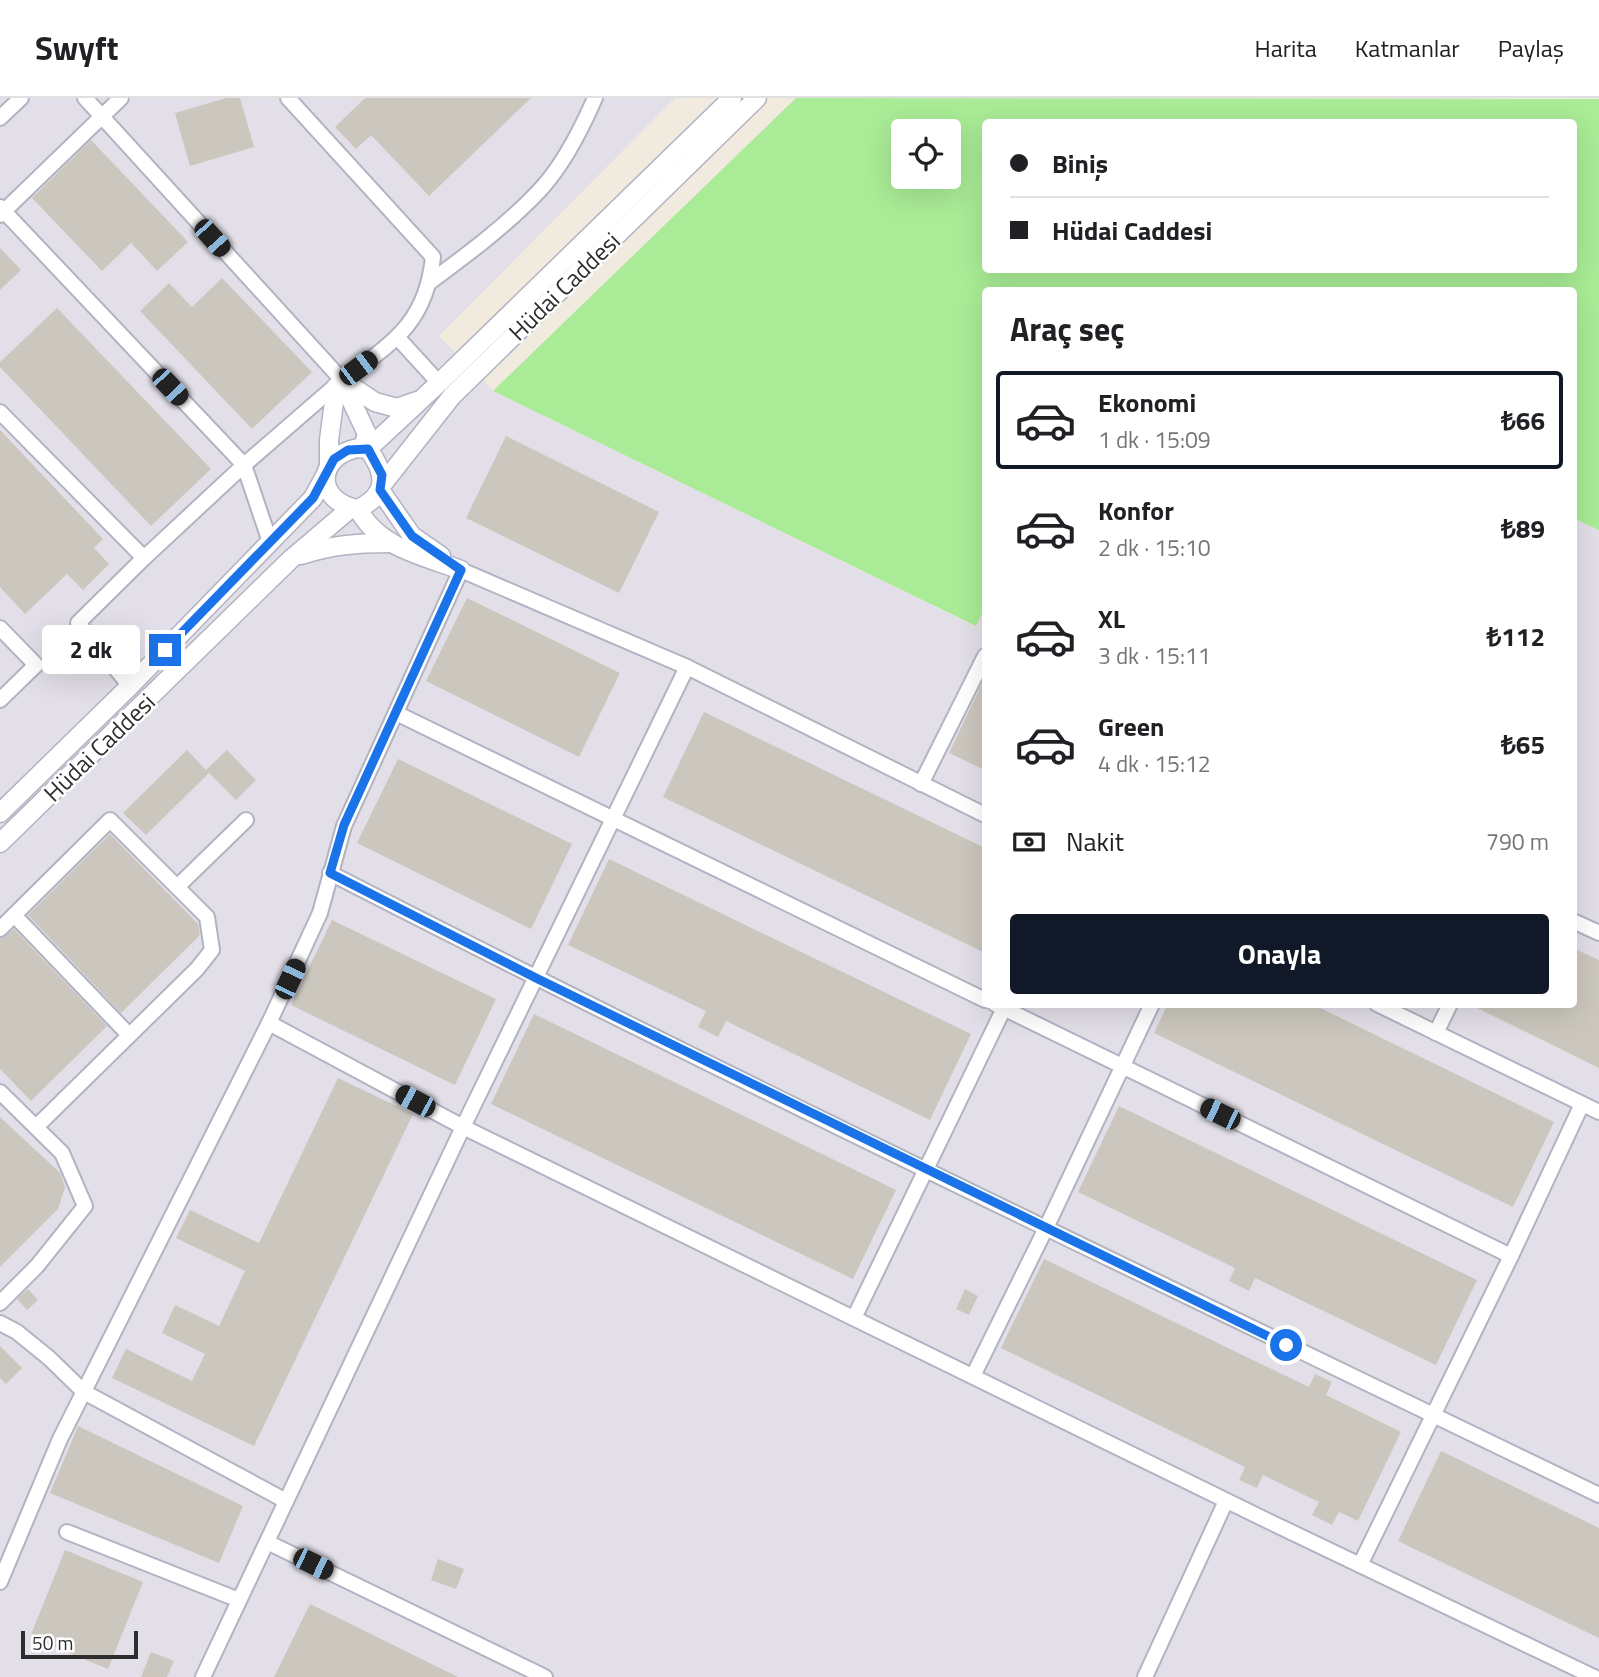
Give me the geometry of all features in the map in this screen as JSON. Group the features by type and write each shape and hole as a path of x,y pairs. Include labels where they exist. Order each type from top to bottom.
{"street":[{"path":"0,118 21,98"},
{"path":"85,98 339,384 367,434 366,448 379,466 381,487 412,536 461,570"},
{"path":"121,98 1,211 244,465 270,542"},
{"path":"130,686 78,623 244,465 397,337 418,312 430,282 433,257 288,98"},
{"path":"430,282 475,248 541,190 581,129 595,98"},
{"name":"Hüdai Caddesi","path":"366,448 439,383 732,98"},
{"name":"Hüdai Caddesi","path":"381,487 452,396 757,98"},
{"path":"397,337 439,383"},
{"path":"339,384 375,402 397,408 422,399"},
{"path":"339,384 329,440 326,482 331,496 337,502 355,508 367,525 389,543 461,570 687,667 982,814"},
{"path":"0,412 144,558"},
{"path":"328,470 348,450 366,448"},
{"name":"Hüdai Caddesi","path":"0,813 130,686 313,498 328,470"},
{"path":"355,508 374,500 381,487"},
{"name":"Hüdai Caddesi","path":"0,843 291,559 355,508"},
{"path":"291,559 353,542 389,543"},
{"path":"0,1581 60,1438 269,1023 320,913 344,825 461,570"},
{"path":"0,628 36,665 0,700"},
{"path":"921,784 982,662"},
{"path":"203,1677 463,1127 687,667"},
{"path":"396,713 982,999"},
{"path":"0,929 110,820 207,917 212,950 197,969 36,1128"},
{"path":"177,887 246,820"},
{"path":"330,873 536,978 927,1170 1599,1495"},
{"path":"14,915 130,1035"},
{"path":"1577,923 1599,933"},
{"path":"854,1318 927,1170 1001,1008"},
{"path":"1006,1008 1511,1256"},
{"path":"973,1376 1150,1008"},
{"path":"1385,1008 1599,1112"},
{"path":"1436,1033 1448,1008"},
{"path":"269,1023 463,1127 1578,1674 1594,1677"},
{"path":"0,1303 37,1266 85,1206 61,1153 3,1101"},
{"path":"1360,1565 1582,1104"},
{"path":"0,1323 17,1332 49,1358 84,1392 286,1501"},
{"path":"1145,1677 1226,1501"},
{"path":"67,1532 239,1601"},
{"path":"267,1542 545,1677"}],"shaded area":[{"path":"0,98 675,98 439,336 493,391 975,626 982,613 982,1008 1577,1008 1577,520 1599,530 1599,1677 0,1677"}],"green space":[{"path":"796,98 1599,99 1599,530 1577,520 1577,287 982,287 982,613 976,626 493,391"}],"building":[{"path":"226,98 240,98 254,147 190,166 175,113"},
{"path":"365,98 531,98 429,196 371,135 356,149 335,127"},
{"path":"91,140 188,242 157,271 131,243 102,271 32,198"},
{"path":"0,248 21,270 0,290"},
{"path":"222,278 312,372 252,429 140,311 169,283 192,307"},
{"path":"57,308 211,469 151,526 0,367 0,362"},
{"path":"0,430 103,539 94,548 109,564 83,590 67,574 25,614 0,587"},
{"path":"506,436 659,512 619,593 466,518"},
{"path":"467,598 620,673 579,757 426,681"},
{"path":"982,683 982,769 949,753"},
{"path":"704,712 982,847 982,952 663,797"},
{"path":"187,750 206,770 227,750 256,780 236,800 209,773 146,835 123,813"},
{"path":"398,759 572,844 531,929 357,843"},
{"path":"110,834 198,924 200,935 121,1013 28,915"},
{"path":"609,859 971,1034 930,1120 726,1021 718,1037 698,1027 706,1011 568,945"},
{"path":"332,920 496,999 455,1085 291,1005"},
{"path":"14,929 107,1026 31,1101 0,1069 0,938"},
{"path":"1577,950 1599,960 1599,1068 1477,1008 1577,1008"},
{"path":"1166,1008 1320,1008 1554,1122 1513,1207 1154,1033"},
{"path":"534,1014 896,1190 853,1279 491,1104"},
{"path":"338,1078 413,1114 254,1446 112,1378 126,1349 192,1381 205,1354 162,1333 175,1305 219,1326 245,1271 176,1238 190,1210 259,1243"},
{"path":"1119,1106 1477,1280 1436,1365 1255,1278 1249,1291 1229,1281 1235,1268 1078,1192"},
{"path":"0,1117 60,1173 65,1187 58,1209 0,1267"},
{"path":"1044,1259 1309,1387 1315,1374 1332,1382 1326,1395 1401,1432 1358,1521 1339,1512 1332,1525 1312,1515 1319,1502 1263,1475 1257,1488 1239,1480 1245,1467 1001,1348"},
{"path":"28,1289 38,1300 27,1310 17,1299"},
{"path":"965,1289 978,1296 969,1315 956,1309"},
{"path":"0,1346 22,1368 6,1384 0,1378"},
{"path":"78,1426 243,1506 219,1563 50,1493"},
{"path":"1441,1451 1599,1528 1599,1638 1398,1541"},
{"path":"65,1550 143,1582 108,1669 30,1637"},
{"path":"438,1559 464,1569 456,1589 431,1580"},
{"path":"310,1604 371,1634 458,1677 274,1677"},
{"path":"151,1652 174,1661 167,1677 141,1677"}],"route":[{"path":"165,650 313,498 334,459 348,450 368,449 382,475 380,490 412,536 461,570 344,825 330,873 536,978 1286,1345"}]}
